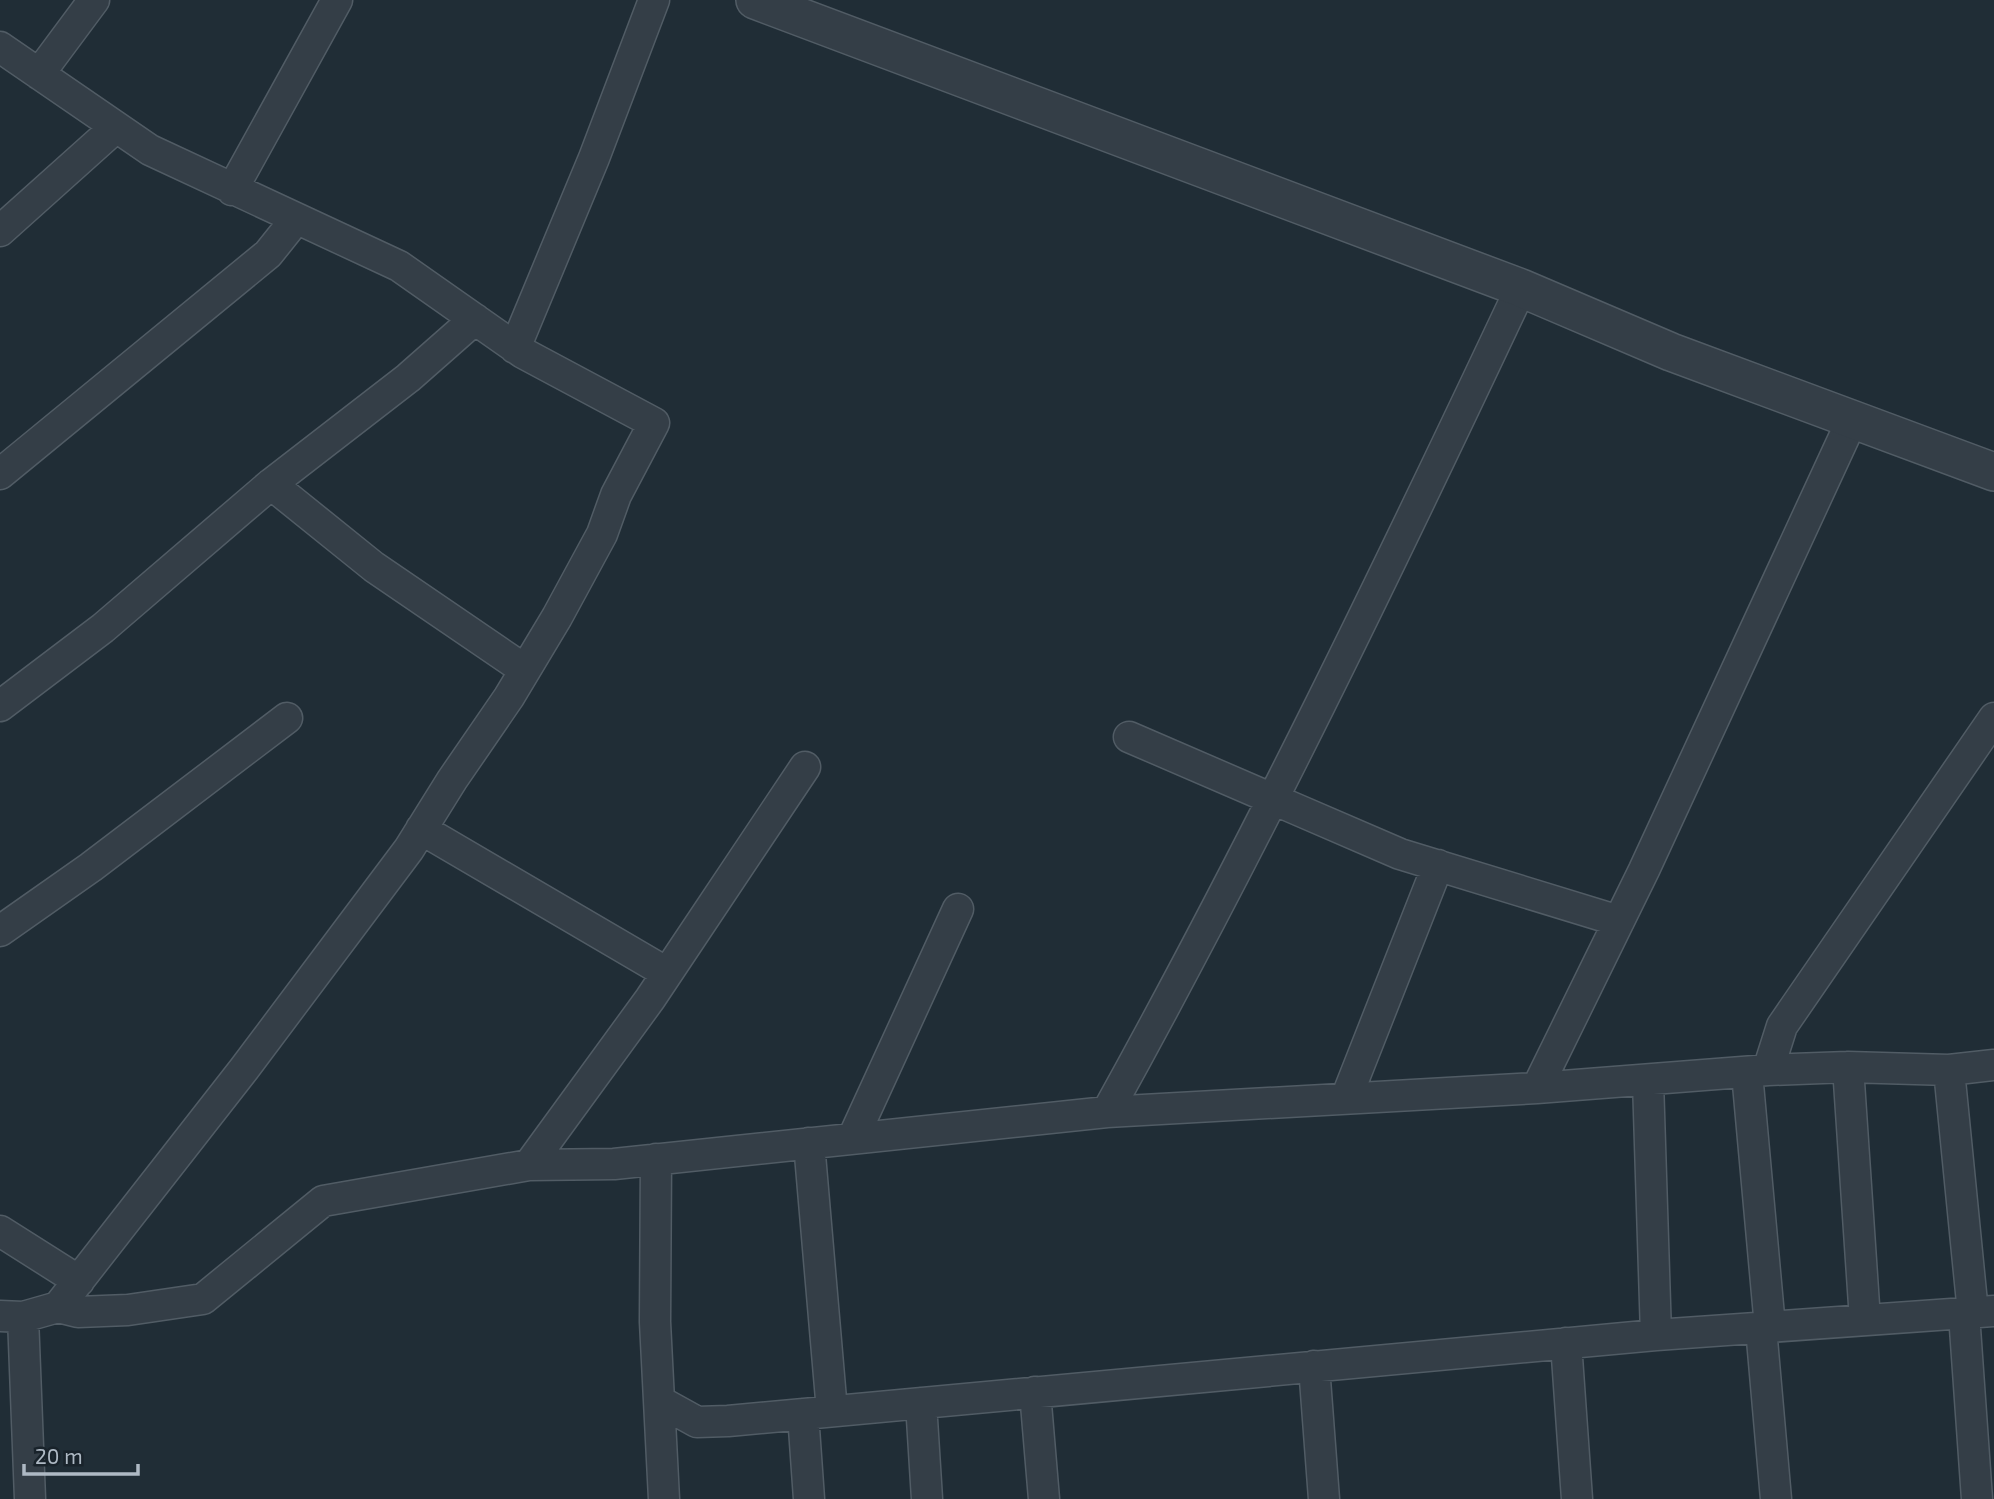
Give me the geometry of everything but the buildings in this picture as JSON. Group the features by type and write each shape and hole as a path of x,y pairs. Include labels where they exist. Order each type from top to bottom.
{"street":[{"path":"39,74 94,0"},
{"path":"232,190 337,0"},
{"path":"515,348 594,158 654,0"},
{"path":"755,0 1521,288 1671,352 1994,472"},
{"path":"0,47 150,150 399,266 515,348 654,423 616,495 602,534 525,670 421,829 244,1069 58,1307"},
{"path":"0,231 116,127"},
{"path":"0,474 268,254 296,219"},
{"path":"1107,1112 1196,951 1386,576 1521,288"},
{"path":"0,706 103,628 271,484 408,378 475,319"},
{"path":"1537,1088 1619,921 1853,418"},
{"path":"271,484 374,567 525,670"},
{"path":"0,931 90,867 287,718"},
{"path":"1776,1499 1765,1327 1757,1072 1782,1026 1994,718"},
{"path":"1129,737 1400,854 1619,921"},
{"path":"528,1165 667,973 805,767"},
{"path":"421,829 667,973"},
{"path":"1347,1096 1438,865"},
{"path":"853,1138 958,909"},
{"path":"30,1499 11,1317 58,1307 78,1312 128,1310 203,1299 323,1201 528,1165 614,1164 1107,1112 1347,1096 1537,1088 1847,1067 1949,1070 1994,1065"},
{"path":"1847,1067 1865,1320"},
{"path":"1949,1070 1977,1312 1977,1499"},
{"path":"1648,1081 1656,1335"},
{"path":"809,1143 818,1413 809,1499"},
{"path":"656,1159 655,1322 664,1499"},
{"path":"0,1231 79,1281"},
{"path":"659,1401 697,1422 1656,1335 1977,1312"},
{"path":"1566,1343 1577,1499"},
{"path":"1314,1366 1324,1499"},
{"path":"1035,1392 1044,1499"},
{"path":"921,1403 927,1499"}]}
